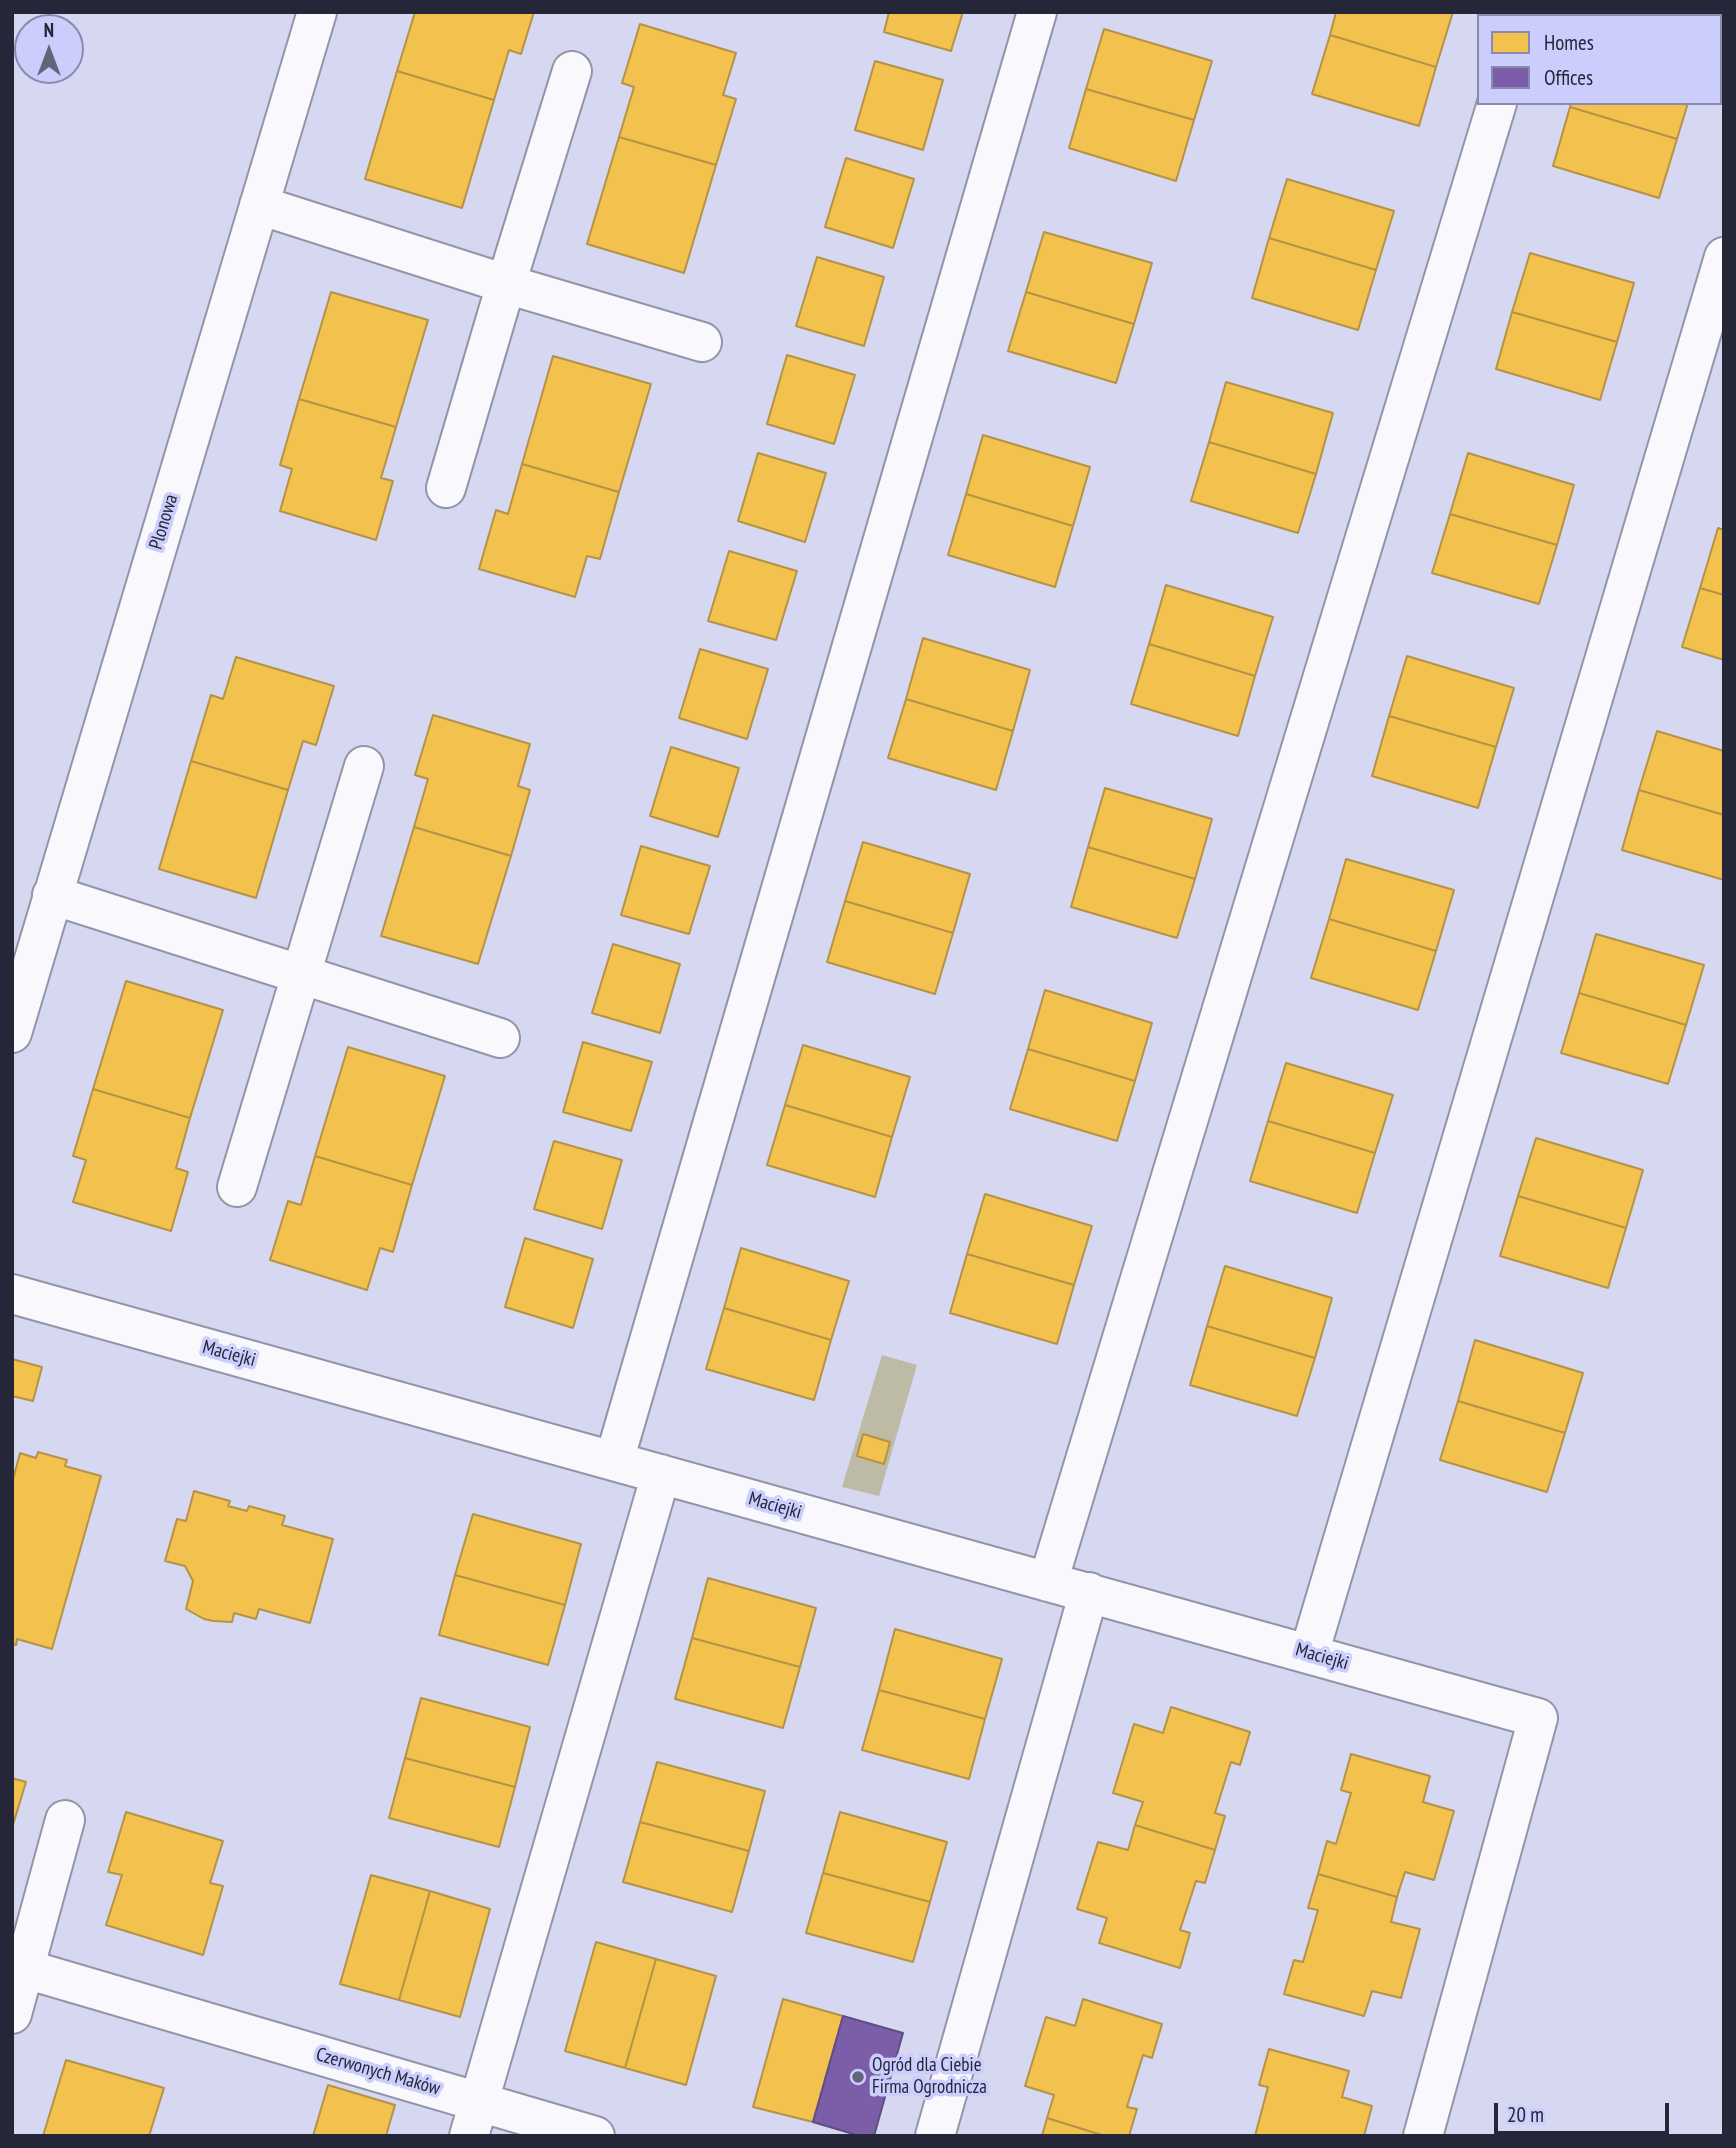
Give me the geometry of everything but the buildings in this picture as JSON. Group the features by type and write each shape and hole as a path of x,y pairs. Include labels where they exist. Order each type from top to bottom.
{"street":[{"name":"Plonowa","path":"12,1033 317,12"},
{"path":"614,1461 1037,12"},
{"path":"446,488 572,71"},
{"path":"1048,1582 1496,105"},
{"path":"259,205 506,284 702,342"},
{"path":"1309,1654 1724,257"},
{"path":"237,1187 364,766"},
{"path":"52,895 500,1038"},
{"name":"Maciejki","path":"12,1294 1538,1718 1423,2136"},
{"path":"474,2119 660,1474"},
{"path":"935,2136 1089,1592"},
{"path":"12,2014 19,1967 65,1820"},
{"name":"Czerwonych Maków","path":"19,1967 278,2043 474,2119 595,2136"}],"shaded area":[{"path":"882,1355 917,1365 879,1496 842,1487"}],"place":[{"name":"Ogród dla Ciebie Firma Ogrodnicza","path":"858,2077"}]}
